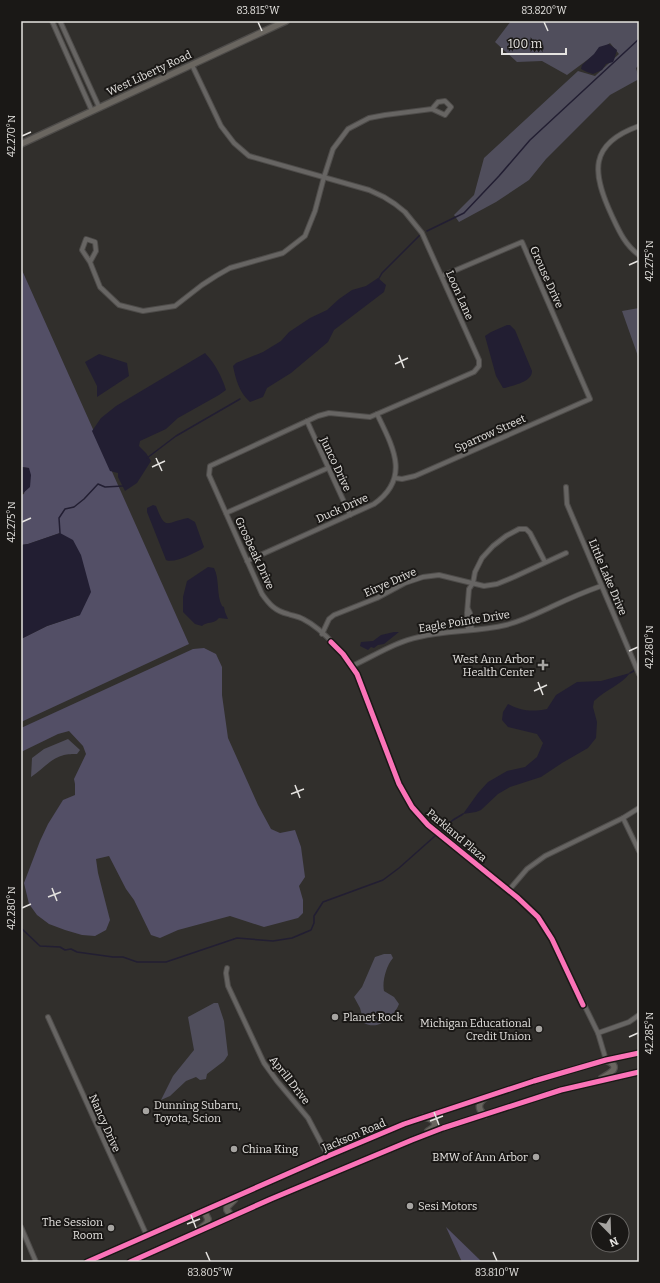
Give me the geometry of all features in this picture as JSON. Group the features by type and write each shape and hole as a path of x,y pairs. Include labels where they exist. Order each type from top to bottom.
{"main road":[{"name":"West Liberty Road","path":"21,144 284,21"},
{"name":"Jackson Road","path":"88,1262 328,1156 424,1117 489,1095 606,1060 639,1053"},
{"path":"594,1082 612,1073 614,1070 614,1066 611,1062 606,1060"},
{"path":"130,1262 412,1140 561,1090 639,1072"},
{"path":"485,1115 480,1112 479,1104 489,1095"},
{"path":"412,1140 434,1127 434,1120 424,1117"},
{"path":"234,1216 229,1213 227,1210 228,1207 231,1202 243,1194"},
{"path":"193,1234 207,1223 208,1219 204,1211"}],"street":[{"path":"52,21 92,111"},
{"path":"60,21 99,107"},
{"name":"Loon Lane","path":"192,65 221,126 234,144 249,156 369,190 384,197 405,212 422,233 479,360 479,366 474,372 377,414 370,416 329,413 307,421 210,466 209,475"},
{"path":"90,262 96,250 95,242 86,239 82,250 90,262 100,287 119,305 143,311 175,306 202,285 230,268 283,253 305,236 315,211 333,149 348,129 368,118 432,109 445,115 451,107 445,101 438,102 432,109"},
{"path":"639,126 619,134 610,141 603,150 597,172 601,191 622,237 630,248 639,255"},
{"name":"Grouse Drive","path":"442,276 522,242 590,399"},
{"name":"Sparrow Street","path":"395,478 402,479 415,476 590,399"},
{"path":"377,414 394,453 396,463 395,478"},
{"name":"Junco Drive","path":"307,421 350,515"},
{"path":"226,513 328,468"},
{"name":"Grosbeak Drive","path":"209,475 262,594 271,606 286,614 301,618 314,625 322,634"},
{"name":"Duck Drive","path":"247,561 374,504 386,494 395,478"},
{"name":"Little Lake Drive","path":"566,487 567,504 639,674"},
{"path":"470,630 470,613 468,608 469,589 473,583 475,572 482,558 493,546 506,536 519,529 526,528 545,562"},
{"name":"Eirye Drive","path":"322,634 329,619 334,615 377,598 405,583 423,576 439,575 484,586 497,584 566,553"},
{"name":"Eagle Pointe Drive","path":"352,666 401,642 417,637 436,633 500,626 522,620 577,595 601,586"},
{"name":"Parkland Plaza","path":"322,634 338,649 352,666 359,679 402,791 416,812 434,830 509,890 533,912 548,932 598,1034 606,1060"},
{"path":"509,890 527,869 545,856 623,818 639,808"},
{"path":"623,818 639,851"},
{"name":"Aprill Drive","path":"227,968 226,976 228,986 264,1063 308,1118 328,1156"},
{"path":"598,1034 628,1022 639,1015"},
{"name":"Nancy Drive","path":"48,1017 147,1236"},
{"path":"21,1227 36,1262"}],"shaded area":[{"path":"511,21 634,21 635,23 636,21 639,21 639,65 636,68 639,79 610,95 546,159 529,180 496,202 459,222 454,215 474,195 484,158 578,71 595,76 619,54 610,43 567,75 542,61 517,62 495,42"},
{"path":"609,44 617,50 613,62 606,64 602,70 593,74 581,69 582,65 599,47"},
{"path":"21,268 189,644 21,722 21,639 47,626 80,615 60,533 21,545 21,495 24,494 29,468 21,467"},
{"path":"378,278 386,285 384,292 334,330 328,342 291,373 267,388 263,397 250,402 246,398 238,386 235,376 233,366 236,363 263,352 281,341 289,332 310,318 327,310 352,290 366,286"},
{"path":"639,308 639,359 622,311"},
{"path":"507,325 510,325 515,330 532,371 529,378 526,380 503,388 496,376 485,336"},
{"path":"205,353 218,370 226,390 178,418 166,429 140,441 139,446 151,461 137,483 125,491 118,477 118,473 110,471 92,431 101,418 116,406"},
{"path":"99,354 127,363 129,376 97,397 97,386 85,362"},
{"path":"21,467 29,468 31,475 30,487 21,495"},
{"path":"153,505 156,506 159,514 165,522 171,523 188,518 195,522 204,547 184,558 174,561 166,560 147,512 147,508"},
{"path":"60,533 73,540 81,555 91,592 80,615 47,626 21,639 21,545"},
{"path":"208,567 214,568 216,573 220,601 224,607 228,619 219,618 215,622 202,626 195,624 183,612 183,597 187,581"},
{"path":"399,632 384,644 378,645 374,648 371,647 368,650 360,646 361,642 373,641 381,635"},
{"path":"204,648 216,654 222,667 222,695 228,738 258,805 271,829 280,833 295,830 301,847 305,877 299,886 303,900 303,913 298,918 264,927 230,916 178,930 160,938 151,935 134,900 126,889 109,856 96,859 110,920 106,930 95,936 82,935 49,924 37,915 29,904 24,883 48,824 63,800 75,795 74,779 86,754 83,746 69,731 58,734 21,752 21,728 193,649"},
{"path":"630,673 622,681 594,701 593,707 597,722 596,738 588,748 541,777 510,787 498,794 481,810 463,814 488,782 507,771 525,767 537,757 543,743 537,734 508,727 502,720 503,712 508,704 527,710 547,709 556,695 577,682 601,681"},
{"path":"68,739 80,750 77,754 67,754 51,761 31,777 32,758 44,749"},
{"path":"384,954 391,954 393,958 388,965 385,974 384,991 394,997 399,1004 393,1014 385,1021 380,1024 369,1025 364,1023 360,1008 354,997 362,987 375,957"},
{"path":"214,1003 218,1003 224,1021 228,1055 224,1061 207,1074 206,1079 200,1080 196,1077 186,1081 170,1096 161,1100 173,1076 194,1050 188,1017"},
{"path":"446,1227 482,1262 462,1262"}],"waterway":[{"path":"427,231 464,213 530,140 639,39"},
{"path":"378,280 382,273 420,235"},
{"path":"147,458 176,436 240,399"},
{"path":"60,533 59,518 65,509 74,507 98,484 105,487 123,486"},
{"path":"630,673 639,668"},
{"path":"21,928 40,946 60,947 65,950 71,949 77,952 123,957 137,962 166,962 237,938 273,941 292,938 311,930 314,923 314,916 323,902 383,880 399,868 453,820 463,814"}],"cycle path":[{"path":"331,642 343,654 357,674 399,784 412,807 428,825 518,898 538,917 552,939 583,1005"},
{"path":"87,1262 404,1124 534,1081 606,1060 639,1053"},
{"path":"130,1262 271,1199 443,1128 561,1090 639,1072"}],"place":[{"name":"West Ann Arbor Health Center","path":"543,665"},
{"name":"Planet Rock","path":"335,1017"},
{"name":"Michigan Educational Credit Union","path":"539,1029"},
{"name":"Dunning Subaru, Toyota, Scion","path":"146,1111"},
{"name":"China King","path":"234,1149"},
{"name":"BMW of Ann Arbor","path":"536,1157"},
{"name":"Sesi Motors","path":"410,1206"},
{"name":"The Session Room","path":"111,1228"}]}
